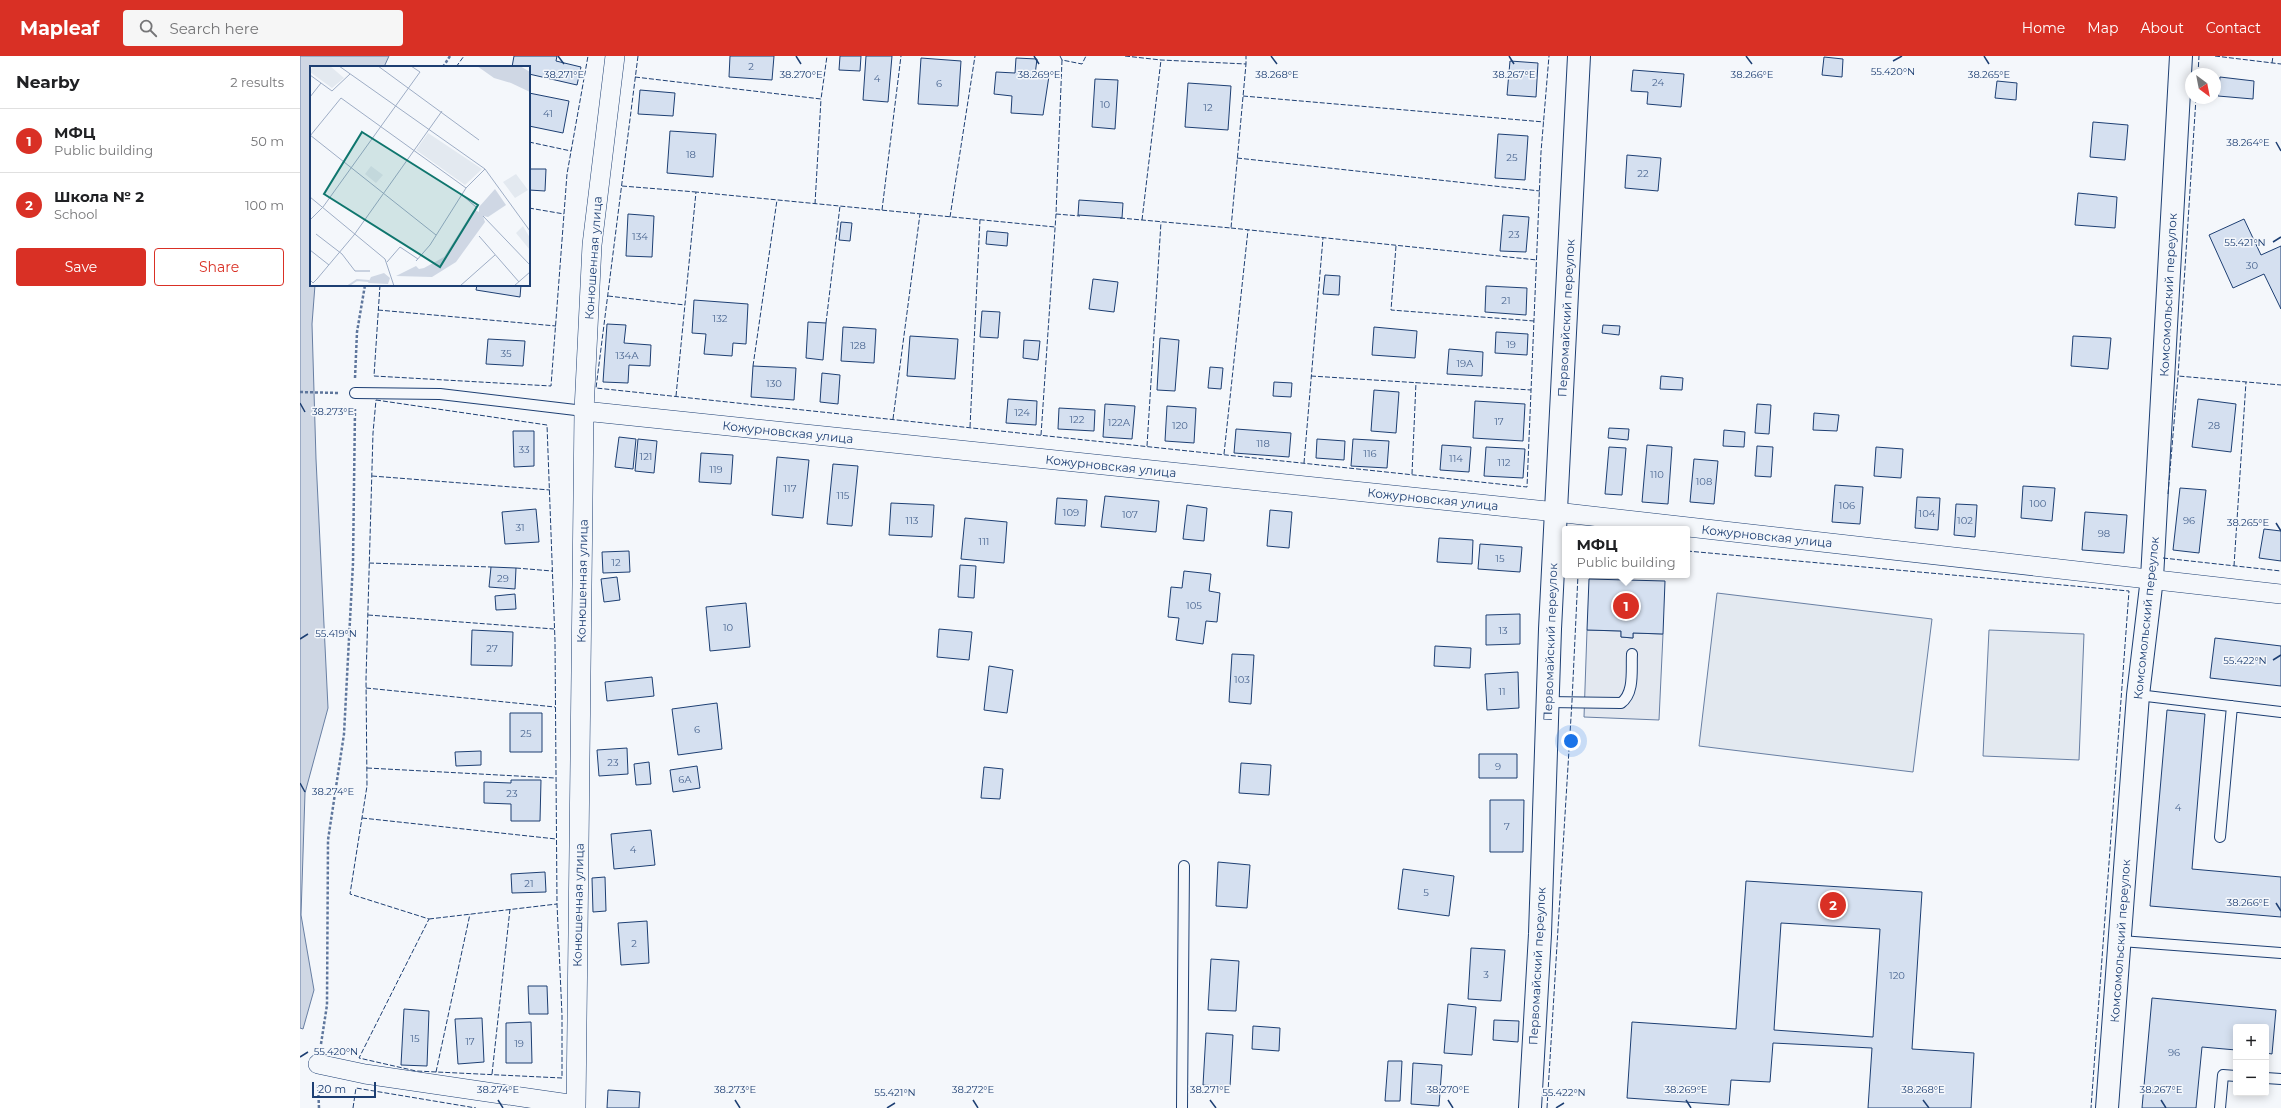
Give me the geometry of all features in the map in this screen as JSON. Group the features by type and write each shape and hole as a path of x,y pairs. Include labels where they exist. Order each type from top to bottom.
{"street":[{"name":"Конюшенная улица","path":"576,1107 584,411 592,245 615,56"},
{"name":"Первомайский переулок","path":"1530,1108 1540,934 1547,702 1556,512 1580,56"},
{"name":"Комсомольский переулок","path":"2108,1108 2138,694 2152,578 2181,56"},
{"name":"Кожурновская улица","path":"584,411 1682,526"},
{"name":"Кожурновская улица","path":"1690,527 2152,578 2281,594"},
{"path":"318,1064 365,1074 576,1107"}],"lane":[{"path":"355,393 440,394 584,411"},
{"path":"1547,702 1621,703 1627,699 1630,691 1632,654"},
{"path":"2138,694 2281,712"},
{"path":"2220,838 2232,706"},
{"path":"1182,1108 1184,866"},
{"path":"2120,941 2281,953"},
{"path":"2220,1108 2223,1075 2233,1076"},
{"path":"2269,1078 2281,1079"}],"path":[{"path":"444,66 450,56"},
{"path":"319,1108 318,1064 327,1005 328,840 344,734 353,562 356,332 365,286"},
{"path":"300,392 322,393"}],"shaded area":[{"path":"300,56 389,56 384,66 310,66 310,286 315,286 312,324 316,459 328,708 305,793 301,915 314,990 303,1029 300,1028"},
{"path":"1717,593 1932,619 1913,772 1699,746"},
{"path":"1587,630 1621,631 1621,637 1633,638 1633,633 1663,634 1659,720 1584,717"},
{"path":"1989,630 2084,634 2079,760 1983,756"}],"building":[{"path":"514,56 557,56 556,61 581,67 577,85 530,74 530,66 512,66"},
{"path":"730,56 774,56 772,80 729,77"},
{"path":"840,56 861,56 860,71 839,70"},
{"path":"866,56 892,56 888,102 863,100"},
{"path":"1824,57 1843,59 1842,77 1822,75"},
{"path":"921,58 961,61 958,106 918,104"},
{"path":"1016,58 1037,59 1035,75 1049,76 1043,115 1011,113 1012,96 994,94 996,72 1015,73"},
{"path":"1510,61 1538,63 1536,97 1507,95"},
{"path":"1633,70 1684,74 1681,107 1647,104 1648,92 1631,91"},
{"path":"2221,77 2254,81 2253,99 2221,96"},
{"path":"1095,79 1118,80 1115,129 1092,127"},
{"path":"1997,81 2017,83 2016,100 1995,98"},
{"path":"1188,83 1231,86 1228,130 1185,127"},
{"path":"640,90 675,93 673,116 638,114"},
{"path":"530,93 569,101 563,133 530,126"},
{"path":"2093,122 2128,125 2125,160 2090,157"},
{"path":"670,131 716,134 713,177 667,173"},
{"path":"1498,134 1528,136 1525,180 1495,178"},
{"path":"1627,155 1661,158 1658,191 1625,188"},
{"path":"530,169 546,169 545,191 530,190"},
{"path":"2078,193 2117,197 2115,228 2075,225"},
{"path":"1079,200 1123,203 1122,218 1078,215"},
{"path":"628,214 654,216 652,257 626,256"},
{"path":"1503,215 1529,217 1526,252 1500,251"},
{"path":"2244,219 2261,255 2281,246 2281,309 2264,274 2233,288 2209,235"},
{"path":"841,222 852,223 850,241 839,240"},
{"path":"987,231 1008,233 1007,246 986,244"},
{"path":"1325,275 1340,276 1339,295 1323,294"},
{"path":"1093,279 1118,282 1114,312 1089,309"},
{"path":"477,286 521,286 520,297 476,290"},
{"path":"1486,286 1527,288 1526,315 1485,312"},
{"path":"694,300 748,304 746,344 733,343 732,356 704,354 706,334 692,333"},
{"path":"982,311 1000,312 998,338 980,337"},
{"path":"808,322 826,323 823,360 806,358"},
{"path":"607,324 626,325 624,343 651,345 650,366 629,365 628,383 603,382"},
{"path":"1603,325 1620,326 1619,335 1602,333"},
{"path":"843,327 876,329 874,363 841,361"},
{"path":"1374,327 1417,331 1415,358 1372,355"},
{"path":"1496,332 1528,334 1527,355 1495,353"},
{"path":"910,336 958,339 955,379 907,376"},
{"path":"2073,336 2111,338 2108,369 2071,366"},
{"path":"1160,338 1179,340 1175,391 1157,390"},
{"path":"488,339 525,341 523,366 486,364"},
{"path":"1024,340 1040,341 1038,360 1023,358"},
{"path":"1449,349 1483,352 1482,376 1447,374"},
{"path":"753,366 796,368 794,400 751,397"},
{"path":"1210,367 1223,368 1221,389 1208,388"},
{"path":"822,373 840,375 838,404 820,402"},
{"path":"1661,376 1683,378 1682,390 1660,389"},
{"path":"1274,382 1292,383 1291,397 1273,396"},
{"path":"1374,390 1399,392 1396,433 1371,431"},
{"path":"1008,399 1037,401 1036,425 1006,423"},
{"path":"2198,399 2236,404 2231,452 2192,447"},
{"path":"1475,401 1525,404 1523,441 1473,438"},
{"path":"1105,404 1135,406 1132,439 1103,437"},
{"path":"1757,404 1771,405 1769,434 1755,433"},
{"path":"1167,406 1196,408 1194,443 1165,441"},
{"path":"1059,408 1095,410 1094,431 1058,429"},
{"path":"1814,413 1839,415 1837,431 1813,430"},
{"path":"1609,428 1629,429 1628,440 1608,438"},
{"path":"1236,429 1291,433 1289,457 1234,453"},
{"path":"1724,430 1745,432 1744,447 1723,446"},
{"path":"513,431 534,431 534,466 514,467"},
{"path":"619,437 636,439 633,469 615,467"},
{"path":"638,439 657,441 654,473 635,471"},
{"path":"1317,439 1345,441 1344,460 1316,458"},
{"path":"1353,439 1389,441 1387,468 1351,466"},
{"path":"1442,445 1471,447 1469,472 1440,470"},
{"path":"1647,445 1672,447 1668,504 1642,502"},
{"path":"1757,446 1773,447 1771,477 1755,476"},
{"path":"1486,447 1525,449 1523,478 1484,476"},
{"path":"1609,447 1626,448 1622,495 1605,494"},
{"path":"1876,447 1903,449 1901,478 1874,476"},
{"path":"701,453 733,455 731,484 699,482"},
{"path":"777,457 809,460 803,518 772,515"},
{"path":"1694,459 1718,461 1714,504 1690,502"},
{"path":"833,464 858,466 852,526 827,524"},
{"path":"1835,485 1863,487 1860,524 1832,522"},
{"path":"2023,486 2055,488 2052,521 2021,518"},
{"path":"2180,488 2206,490 2199,553 2173,550"},
{"path":"1105,496 1159,501 1156,532 1101,527"},
{"path":"1917,497 1940,498 1938,530 1915,528"},
{"path":"1057,498 1087,500 1085,526 1055,524"},
{"path":"891,503 934,505 932,537 889,535"},
{"path":"1956,504 1977,505 1975,537 1954,535"},
{"path":"1187,505 1207,508 1204,541 1183,539"},
{"path":"536,509 539,542 505,544 502,512"},
{"path":"1270,510 1292,512 1289,548 1267,546"},
{"path":"2085,512 2127,515 2124,553 2082,550"},
{"path":"965,518 1007,522 1004,563 961,559"},
{"path":"2264,529 2281,531 2281,561 2259,558"},
{"path":"1439,538 1473,540 1472,564 1437,562"},
{"path":"1480,544 1522,547 1520,572 1478,569"},
{"path":"629,551 630,572 603,573 602,552"},
{"path":"960,565 976,566 974,598 958,597"},
{"path":"491,567 516,568 515,589 489,587"},
{"path":"1184,571 1211,574 1209,591 1220,593 1217,622 1206,621 1203,644 1176,640 1179,618 1168,617 1171,587 1182,588"},
{"path":"617,577 620,600 604,602 601,579"},
{"path":"1589,579 1665,581 1663,634 1633,633 1633,638 1621,637 1621,631 1587,630"},
{"path":"515,594 516,609 496,610 495,596"},
{"path":"746,603 750,647 710,651 706,607"},
{"path":"1520,614 1520,644 1486,645 1486,615"},
{"path":"939,629 972,632 969,660 937,657"},
{"path":"472,630 513,632 512,666 471,665"},
{"path":"2215,638 2281,646 2281,686 2210,678"},
{"path":"1435,646 1471,648 1470,668 1434,666"},
{"path":"1232,654 1254,655 1251,704 1229,702"},
{"path":"989,666 1013,670 1007,713 984,710"},
{"path":"1518,672 1519,708 1487,710 1485,674"},
{"path":"652,677 654,696 607,701 605,682"},
{"path":"717,703 722,749 678,755 672,709"},
{"path":"2167,710 2205,714 2192,869 2281,877 2281,917 2150,906"},
{"path":"510,713 542,713 542,752 510,752"},
{"path":"627,748 628,774 599,776 597,750"},
{"path":"481,751 481,765 456,766 455,752"},
{"path":"1479,754 1517,754 1517,778 1479,778"},
{"path":"649,762 651,784 636,785 634,764"},
{"path":"1241,763 1271,765 1269,795 1239,793"},
{"path":"697,766 700,788 673,792 670,770"},
{"path":"984,767 1003,769 1000,799 981,798"},
{"path":"511,780 541,780 540,821 511,821 511,804 484,803 484,782 511,783"},
{"path":"1490,800 1524,800 1523,852 1490,852"},
{"path":"651,830 655,865 614,869 611,834"},
{"path":"1218,862 1250,865 1247,908 1216,906"},
{"path":"1403,869 1454,876 1449,916 1398,909"},
{"path":"545,872 546,892 512,893 511,874"},
{"path":"605,877 606,911 593,912 592,878"},
{"path":"1746,881 1922,892 1912,1049 1974,1053 1971,1108 1868,1108 1872,1048 1773,1043 1770,1082 1731,1080 1729,1105 1627,1098 1632,1022 1736,1029","holes":["1781,923 1880,929 1873,1037 1774,1030"]},
{"path":"647,921 649,963 621,965 618,923"},
{"path":"1471,948 1505,950 1501,1001 1468,999"},
{"path":"1211,959 1239,961 1236,1011 1208,1010"},
{"path":"528,986 547,986 548,1014 529,1014"},
{"path":"2152,998 2276,1010 2272,1054 2269,1054 2269,1024 2233,1024 2233,1050 2202,1047 2196,1108 2142,1108"},
{"path":"1448,1004 1476,1007 1472,1055 1444,1053"},
{"path":"404,1009 429,1011 427,1066 401,1065"},
{"path":"482,1018 484,1062 458,1064 455,1019"},
{"path":"1494,1020 1519,1021 1518,1042 1493,1040"},
{"path":"531,1022 532,1063 506,1063 506,1023"},
{"path":"1253,1026 1280,1028 1279,1051 1252,1049"},
{"path":"1206,1033 1233,1035 1230,1087 1203,1085"},
{"path":"1388,1061 1402,1061 1400,1101 1385,1101"},
{"path":"1413,1063 1442,1065 1439,1106 1411,1104"},
{"path":"608,1090 640,1092 639,1108 607,1108"}],"fence":[{"path":"457,66 464,56"},
{"path":"380,286 374,376 551,386 567,174 588,56"},
{"path":"638,56 596,388 1527,487 1541,152 1549,56"},
{"path":"635,77 821,99 827,56"},
{"path":"882,210 901,56"},
{"path":"950,217 975,56"},
{"path":"1060,56 1062,60 1082,64 1086,56"},
{"path":"1125,56 1161,60 1246,64 1246,56"},
{"path":"2198,68 2199,56"},
{"path":"2215,56 2281,64"},
{"path":"2272,63 2273,56"},
{"path":"1062,60 1056,214 1080,216"},
{"path":"1142,220 1161,60"},
{"path":"1120,218 1231,228 1246,64"},
{"path":"1243,96 1544,122"},
{"path":"815,204 821,99"},
{"path":"2196,104 2178,376 2281,385"},
{"path":"530,142 571,151"},
{"path":"1237,158 1540,191"},
{"path":"622,186 696,192"},
{"path":"676,396 696,192 1055,227"},
{"path":"753,366 777,200"},
{"path":"826,323 840,206"},
{"path":"530,208 564,214"},
{"path":"893,419 920,214"},
{"path":"1041,435 1056,214"},
{"path":"970,427 980,220"},
{"path":"1147,446 1161,222"},
{"path":"1231,228 1537,260"},
{"path":"1224,454 1248,230"},
{"path":"1304,463 1323,238"},
{"path":"1396,246 1391,310 1534,321"},
{"path":"608,296 685,305"},
{"path":"378,310 556,326"},
{"path":"1311,376 1531,390"},
{"path":"2168,494 2178,376"},
{"path":"1412,474 1416,382"},
{"path":"2234,566 2246,382"},
{"path":"376,400 547,425 555,641 557,904 562,1015 562,1078 416,1071 359,1058 429,919 350,894 367,786 366,679 373,433 376,400"},
{"path":"372,476 550,490"},
{"path":"1690,551 2129,591 2091,1108"},
{"path":"2163,558 2281,571"},
{"path":"369,563 491,567"},
{"path":"516,568 552,571"},
{"path":"1547,1108 1572,701 1578,578"},
{"path":"368,615 554,629"},
{"path":"366,688 555,707"},
{"path":"367,768 555,778"},
{"path":"362,818 556,839"},
{"path":"429,919 557,904"},
{"path":"492,1074 510,909"},
{"path":"436,1072 470,914"},
{"path":"353,1108 356,1088 476,1108"}],"place":[{"name":"МФЦ","path":"1626,606"},
{"name":"Школа № 2","path":"1833,905"}]}
